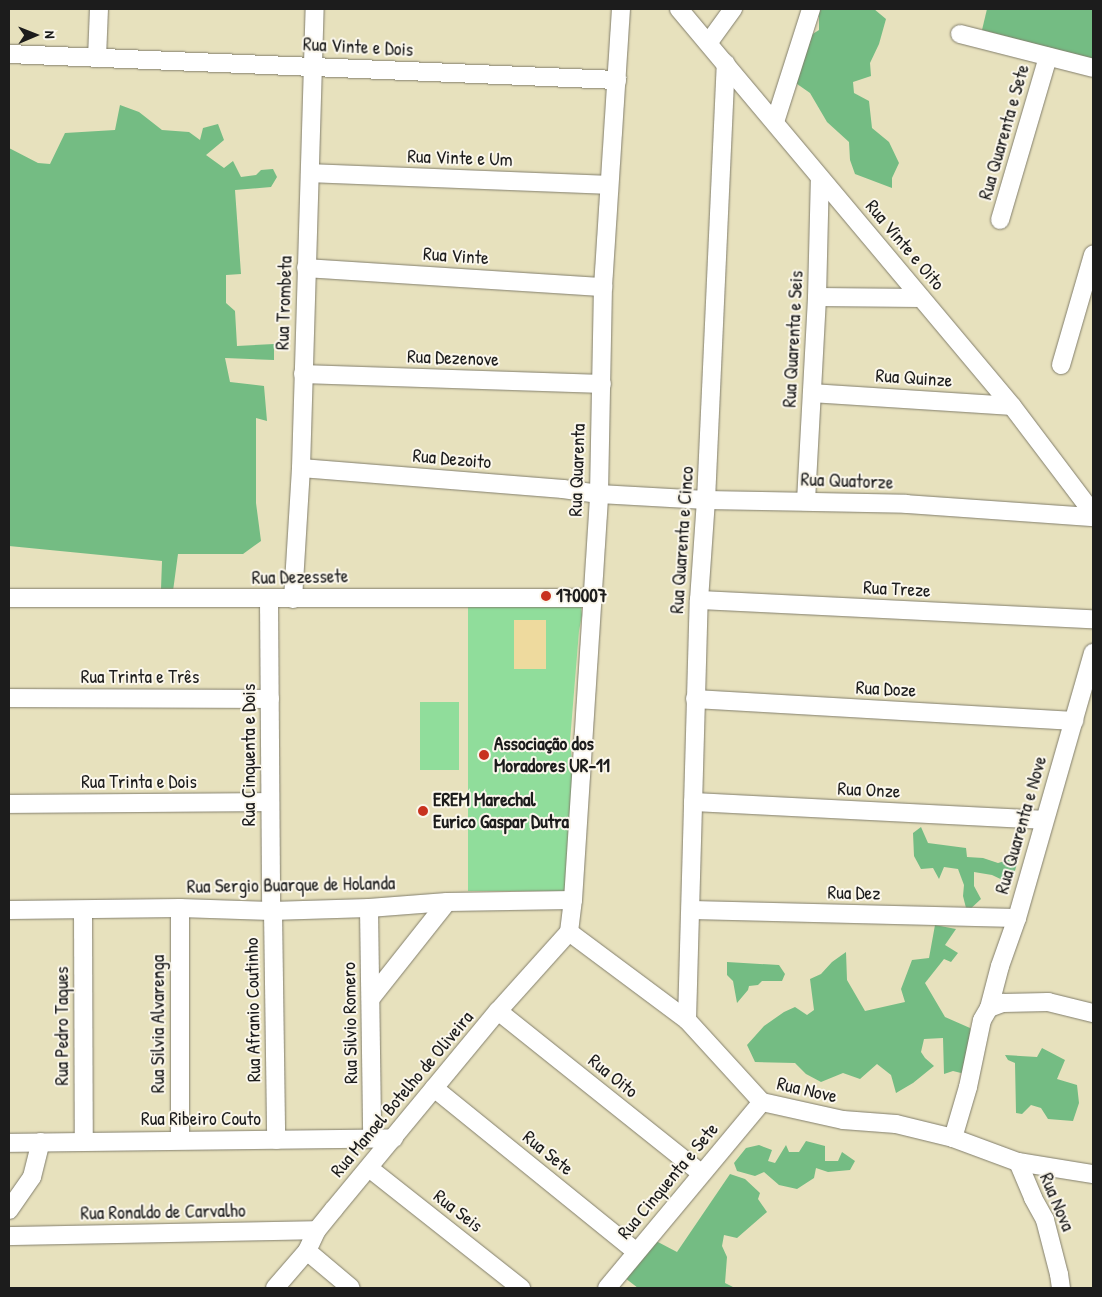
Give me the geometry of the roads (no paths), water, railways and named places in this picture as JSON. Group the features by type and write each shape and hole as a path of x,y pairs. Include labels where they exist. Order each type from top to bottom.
{"street":[{"path":"97,58 99,9"},
{"name":"Rua Trombeta","path":"294,599 301,468 315,9"},
{"name":"Rua Quarenta","path":"570,932 574,900 591,598 599,494 603,286 620,9"},
{"name":"Rua Vinte e Oito","path":"679,9 709,42 820,178 1012,406 1093,515"},
{"path":"774,122 810,9"},
{"path":"709,42 731,10"},
{"path":"960,34 1093,68"},
{"name":"Rua Vinte e Dois","path":"9,54 617,80"},
{"name":"Rua Quarenta e Sete","path":"1000,220 1048,56"},
{"name":"Rua Quarenta e Cinco","path":"687,1020 699,600 706,500 726,63"},
{"name":"Rua Vinte e Um","path":"310,173 610,185"},
{"name":"Rua Quarenta e Seis","path":"806,501 817,297 820,178"},
{"path":"1061,365 1093,255"},
{"name":"Rua Vinte","path":"306,268 603,286"},
{"path":"817,297 921,298"},
{"name":"Rua Dezenove","path":"303,374 602,384"},
{"name":"Rua Quinze","path":"812,393 1012,406"},
{"name":"Rua Dezoito","path":"301,468 554,488 599,494"},
{"name":"Rua Quatorze","path":"599,494 706,500 906,504 1093,515"},
{"name":"Rua Dezessete","path":"9,598 269,600 591,598"},
{"name":"Rua Cinquenta e Dois","path":"269,600 272,911"},
{"name":"Rua Treze","path":"699,600 1093,619"},
{"name":"Rua Quarenta e Nove","path":"953,1138 968,1087 982,1020 989,1008 1000,966 1017,918 1043,820 1093,653"},
{"name":"Rua Trinta e Três","path":"9,698 270,699"},
{"name":"Rua Doze","path":"695,699 1074,721"},
{"name":"Rua Trinta e Dois","path":"9,804 270,802"},
{"name":"Rua Onze","path":"693,802 1043,820"},
{"name":"Rua Sergio Buarque de Holanda","path":"9,910 180,908 272,911 369,908 447,902 574,900"},
{"path":"372,998 447,902"},
{"name":"Rua Silvia Alvarenga","path":"180,908 180,1140"},
{"name":"Rua Silvio Romero","path":"369,908 372,998 372,1137"},
{"name":"Rua Pedro Taques","path":"83,910 84,1141"},
{"name":"Rua Dez","path":"691,910 1017,918"},
{"name":"Rua Afranio Coutinho","path":"272,911 276,1140"},
{"name":"Rua Manoel Botelho de Oliveira","path":"276,1288 307,1251 317,1230 434,1088 498,1011 570,932"},
{"name":"Rua Nove","path":"570,932 687,1020 762,1102 843,1120 896,1124 953,1138 1018,1162 1093,1174"},
{"path":"989,1008 1003,1003 1048,1002 1093,1013"},
{"name":"Rua Oito","path":"498,1011 701,1173"},
{"name":"Rua Sete","path":"434,1088 635,1251"},
{"name":"Rua Cinquenta e Sete","path":"607,1288 635,1251 762,1102"},
{"name":"Rua Ribeiro Couto","path":"9,1143 394,1138"},
{"path":"9,1210 26,1189 32,1177 41,1142"},
{"name":"Rua Nova","path":"1018,1162 1032,1198 1045,1220 1060,1274 1060,1288"},
{"name":"Rua Seis","path":"369,1168 521,1288"},
{"name":"Rua Ronaldo de Carvalho","path":"9,1236 317,1230"},
{"path":"307,1251 351,1288"}],"place":[{"name":"170007","path":"546,596"},
{"name":"Associação dos Moradores UR-11","path":"484,755"},
{"name":"EREM Marechal Eurico Gaspar Dutra","path":"423,811"}]}
